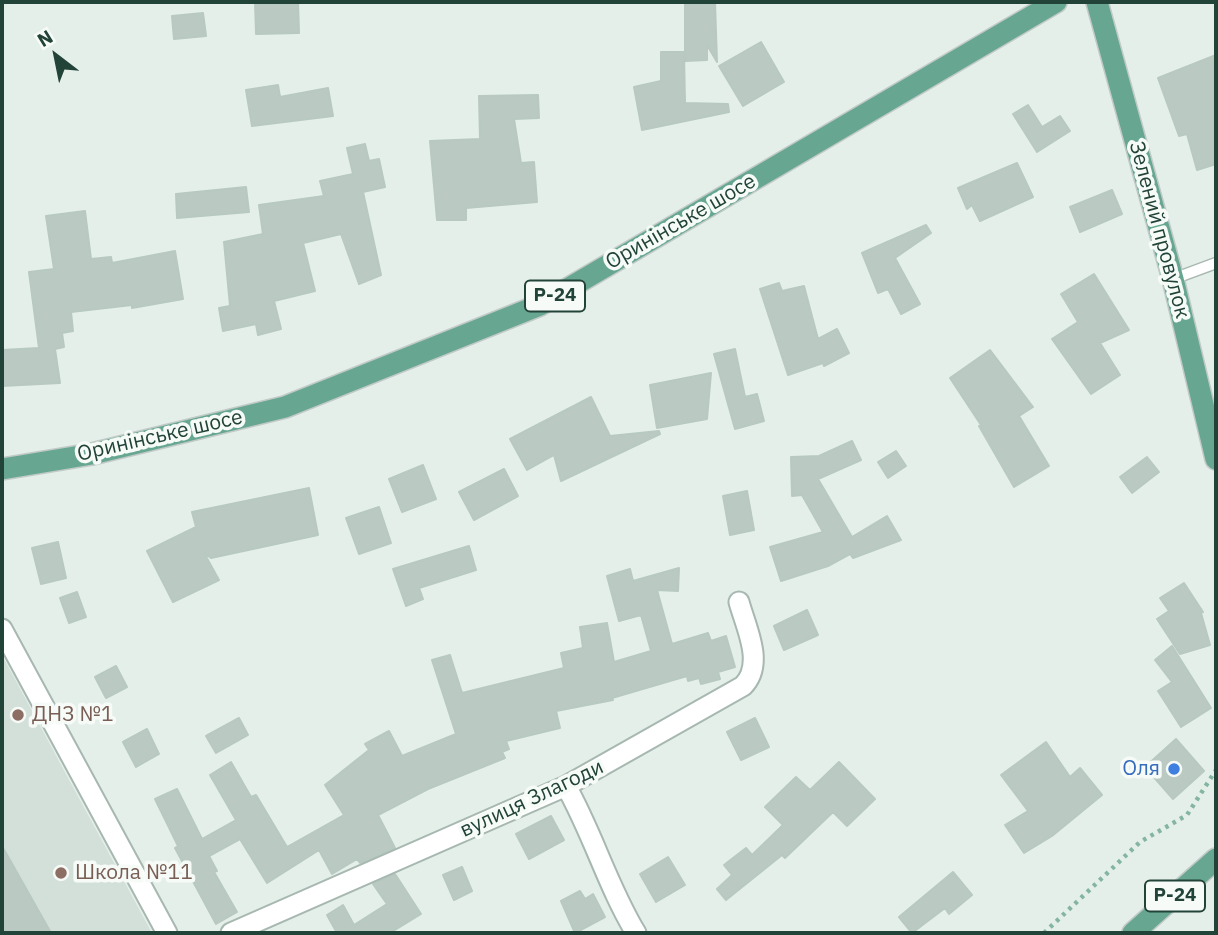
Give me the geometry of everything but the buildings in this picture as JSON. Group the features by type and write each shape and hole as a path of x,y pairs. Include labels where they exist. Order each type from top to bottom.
{"main road":[{"name":"Оринінське шосе","path":"2,469 92,454 285,407 540,305 1056,2"},
{"name":"Зелений провулок","path":"1097,2 1173,279 1216,459"},
{"name":"Р-24","path":"1133,933 1216,859"}],"street":[{"name":"вулиця Злагоди","path":"231,933 566,786 734,692 749,680 754,660 739,602"},
{"path":"2,629 167,933"},
{"path":"566,786 583,816 614,891 636,933"}],"lane":[{"path":"1173,279 1216,263"}],"path":[{"path":"1044,933 1140,842 1187,815 1216,771"}],"shaded area":[{"name":"Школа №11","path":"2,655 67,776 152,933 2,933"}],"place":[{"name":"ДНЗ №1","path":"18,715"},
{"name":"Оля","path":"1174,769"},
{"name":"Школа №11","path":"61,873"}]}
